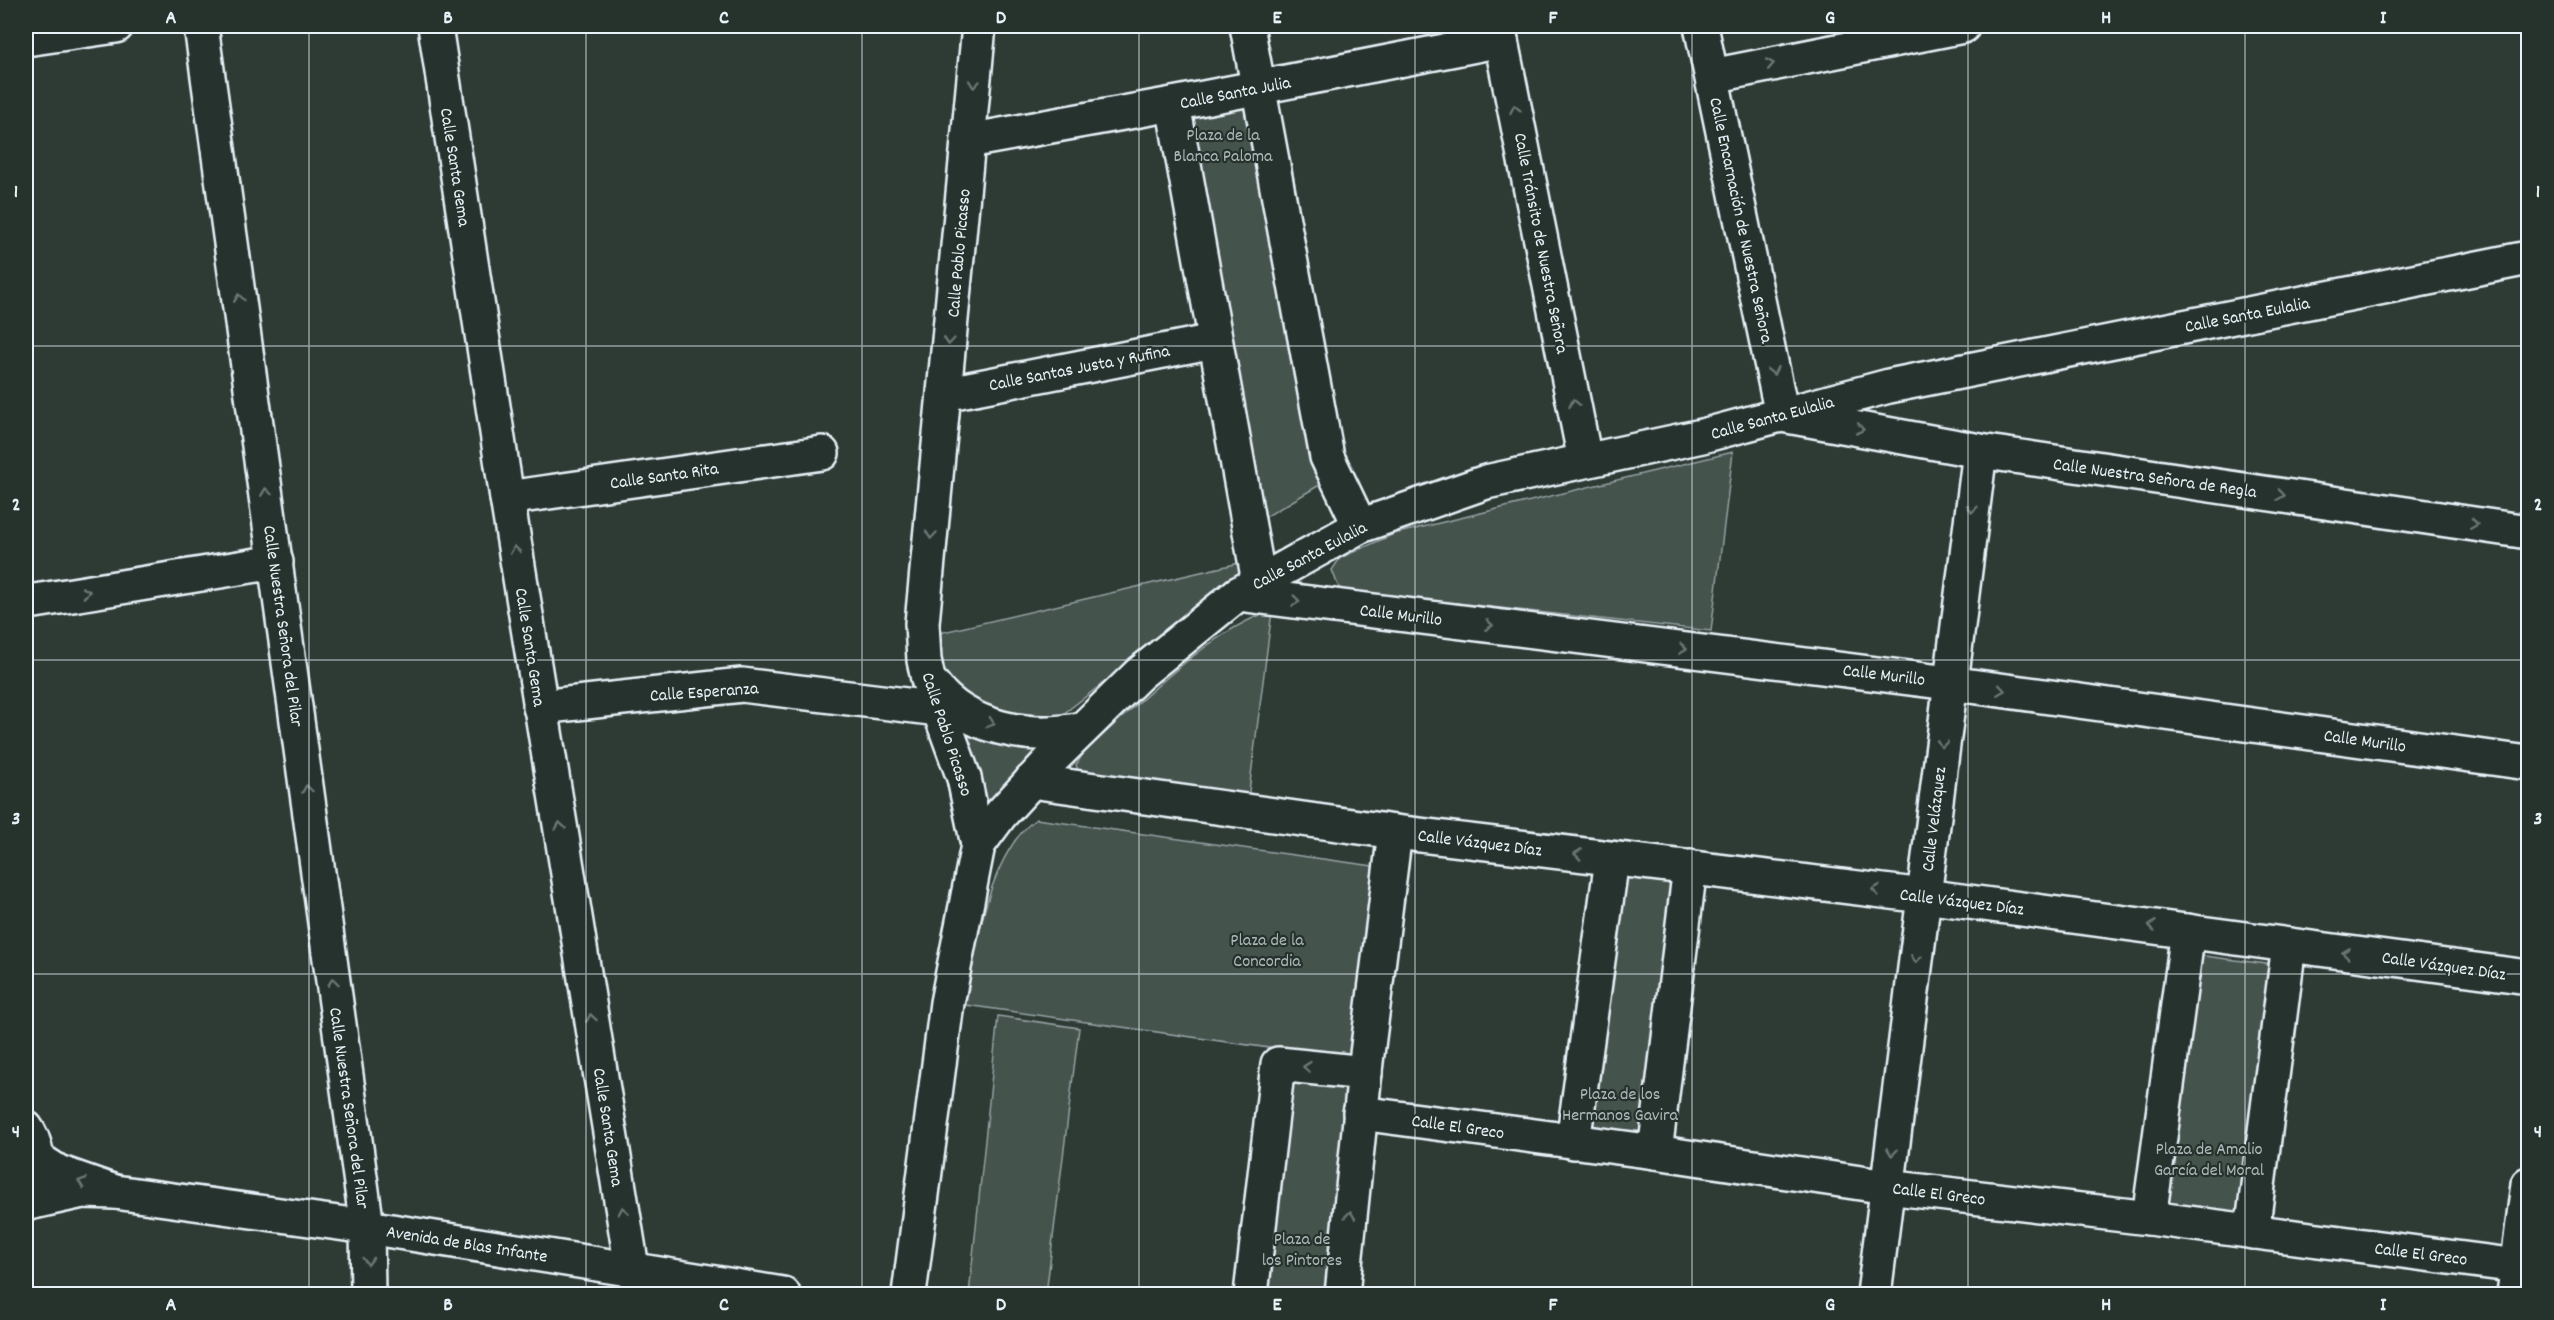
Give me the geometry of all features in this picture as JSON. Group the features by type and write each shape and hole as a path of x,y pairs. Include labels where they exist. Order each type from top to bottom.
{"street":[{"path":"26,39 116,26"},
{"name":"Calle Nuestra Señora del Pilar","path":"201,26 367,1227 368,1294"},
{"name":"Calle Santa Gema","path":"435,26 540,706 645,1278"},
{"name":"Calle Pablo Picasso","path":"909,1294 947,1003 978,844 964,778 928,679 924,660 922,623 980,26"},
{"path":"1247,26 1327,457 1360,526"},
{"name":"Calle Encarnación de Nuestra Señora","path":"1701,26 1782,415"},
{"path":"1712,76 1963,26"},
{"name":"Calle Santa Julia","path":"968,141 1258,88 1500,33"},
{"name":"Calle Tránsito de Nuestra Señora","path":"1500,33 1585,460"},
{"path":"1173,105 1214,341 1248,588"},
{"name":"Calle Santa Eulalia","path":"978,844 1031,781 1139,674 1248,588 1360,526 1486,483 1702,436 1889,386 2529,258"},
{"name":"Calle Santas Justa y Rufina","path":"944,394 1214,341"},
{"name":"Calle Nuestra Señora de Regla","path":"1782,415 1980,451 2529,532"},
{"name":"Calle Velázquez","path":"1874,1294 1949,683 1980,451"},
{"name":"Calle Santa Rita","path":"507,498 822,453"},
{"path":"27,595 276,562"},
{"name":"Calle Murillo","path":"1248,588 2529,763"},
{"path":"928,679 955,709 996,725 1033,733 1082,729"},
{"name":"Calle Esperanza","path":"540,706 742,685 939,709"},
{"name":"Calle Vázquez Díaz","path":"1031,781 1395,832 1924,896 2529,977"},
{"path":"1342,1294 1360,1113 1395,832"},
{"path":"1573,1142 1611,859"},
{"path":"1654,1152 1690,867"},
{"path":"2149,1218 2188,931"},
{"path":"2252,1232 2289,945"},
{"path":"1251,1294 1278,1064 1365,1073"},
{"name":"Calle El Greco","path":"1360,1113 1654,1152 1887,1187 2252,1232 2519,1283"},
{"path":"26,1128 38,1159 36,1184 27,1206"},
{"path":"38,1159 58,1172 115,1192"},
{"path":"2519,1283 2529,1184"},
{"path":"27,1206 83,1191 115,1192"},
{"name":"Avenida de Blas Infante","path":"115,1192 367,1227 645,1278 783,1294"}],"green space":[{"name":"Plaza de la Blanca Paloma","path":"1252,97 1328,480 1257,522 1180,112"},
{"path":"1733,452 1711,631 1353,592 1339,588 1332,570 1340,558 1394,534"},
{"path":"1244,562 1247,572 1063,714 1029,719 1002,714 946,686 935,634"},
{"path":"1272,611 1248,799 1080,775 1076,765 1084,752 1148,693 1224,634 1248,620"},
{"path":"967,728 1038,746 1041,753 989,803 981,804 962,734"},
{"name":"Plaza de la Concordia","path":"1036,819 1380,867 1354,1060 966,1005 979,931 995,879 1006,855 1020,835"},
{"name":"Plaza de los Hermanos Gavira","path":"1619,869 1680,876 1648,1143 1584,1134"},
{"name":"Plaza de Amalio García del Moral","path":"2196,955 2274,965 2241,1217 2162,1206"},
{"path":"998,1016 1079,1028 1046,1294 969,1294"},
{"name":"Plaza de los Pintores","path":"1286,1073 1354,1081 1332,1294 1262,1294"}]}
